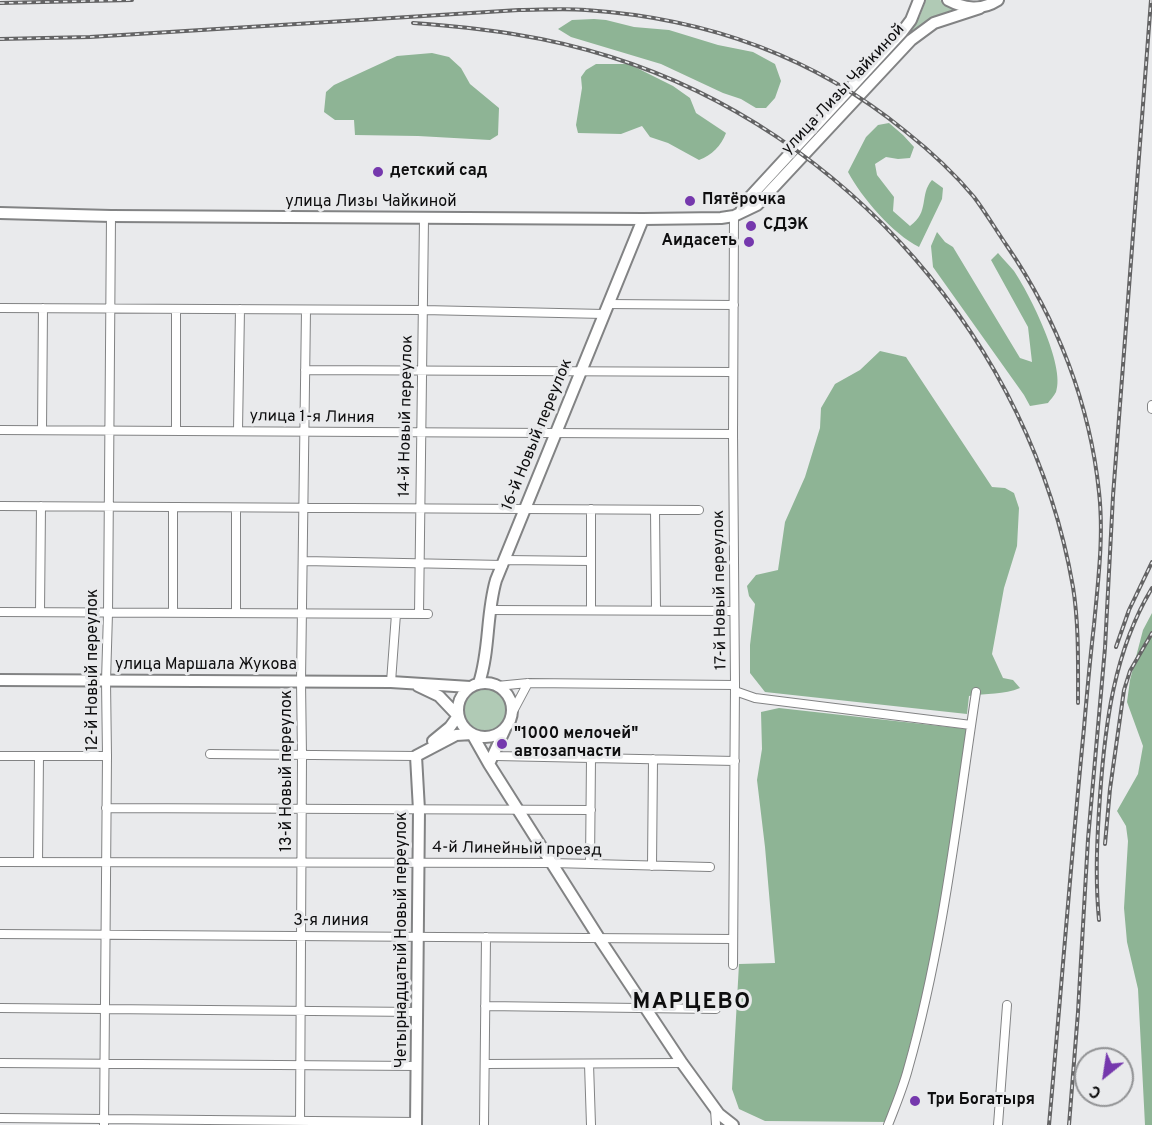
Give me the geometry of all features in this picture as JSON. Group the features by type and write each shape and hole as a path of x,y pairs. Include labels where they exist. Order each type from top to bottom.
{"main road":[{"name":"улица Лизы Чайкиной","path":"738,213 749,198 902,32 911,20 919,0"},
{"path":"948,0 969,8 993,3"},
{"name":"улица Лизы Чайкиной","path":"0,213 111,216 712,219 738,213 757,205 886,65 922,30 934,23 993,3"},
{"name":"16-й Новый переулок","path":"475,685 484,668 492,596 524,509 643,219"},
{"path":"484,668 510,700 512,715 489,764"},
{"name":"улица Маршала Жукова","path":"0,680 301,681 475,685"},
{"name":"улица Маршала Жукова","path":"412,683 440,696 458,716"},
{"path":"416,756 450,727 458,716 460,699 475,685 496,685"},
{"path":"458,716 599,938 682,1063 715,1109 733,1125"},
{"path":"416,756 456,735 471,734 489,737 505,728"},
{"name":"Четырнадцатый Новый переулок","path":"416,756 419,810 416,1123"}],"street":[{"name":"17-й Новый переулок","path":"734,965 735,688 732,434 738,213"},
{"name":"12-й Новый переулок","path":"104,1122 111,216"},
{"name":"14-й Новый переулок","path":"396,614 424,614 420,563 424,218"},
{"path":"0,308 423,310 606,309 734,305"},
{"path":"42,430 43,308"},
{"path":"176,309 176,431"},
{"path":"238,430 240,309"},
{"name":"13-й Новый переулок","path":"300,1123 301,681 306,310"},
{"path":"305,370 733,372"},
{"name":"улица 1-я Линия","path":"0,430 732,434"},
{"path":"0,506 699,510"},
{"path":"40,612 41,506"},
{"path":"173,507 173,613"},
{"path":"236,508 236,613"},
{"path":"591,510 591,610"},
{"path":"655,510 656,610"},
{"path":"304,561 420,563 590,561"},
{"path":"490,610 734,611"},
{"path":"0,612 396,614 391,682"},
{"path":"512,715 528,683"},
{"path":"496,685 528,683 735,688 754,698 971,725"},
{"path":"888,1125 908,1071 942,920 976,692"},
{"path":"494,752 496,756 735,760"},
{"path":"210,754 416,756"},
{"path":"0,756 107,756"},
{"path":"38,862 39,756"},
{"path":"590,864 591,758"},
{"path":"652,866 653,759"},
{"path":"106,808 591,810"},
{"name":"4-й Линейный проезд","path":"0,862 552,863 710,867"},
{"name":"3-я линия","path":"0,934 733,939"},
{"path":"484,1125 486,937"},
{"path":"998,1125 1007,1005"},
{"path":"485,1006 716,1009"},
{"path":"0,1008 417,1012"},
{"path":"0,1063 417,1066"},
{"path":"485,1064 682,1063"},
{"path":"589,1064 591,1125"},
{"path":"715,1109 716,1125"},
{"path":"0,1118 104,1122 416,1123"}],"green space":[{"path":"926,0 940,0 955,10 933,19 755,202 753,199 907,33 920,16"},
{"path":"594,19 634,27 669,30 718,45 753,52 775,64 781,81 775,98 766,108 756,108 741,99 661,64 571,37 558,29 572,20"},
{"path":"432,53 449,57 461,68 470,84 499,108 498,135 490,140 355,135 354,120 335,120 324,112 326,92 334,85 397,56"},
{"path":"596,64 629,64 673,86 690,98 696,113 726,133 722,142 716,150 699,160 668,143 650,137 642,126 621,134 578,133 576,125 582,88 581,77 586,70"},
{"path":"889,123 914,147 910,158 886,157 875,164 877,175 894,197 893,211 910,226 920,215 928,186 932,180 943,188 942,199 919,247 899,233 879,214 848,172 866,137 878,125"},
{"path":"937,232 945,242 953,247 1020,358 1032,362 1028,327 991,260 998,253 1014,271 1037,312 1056,365 1058,380 1056,392 1048,403 1030,406 933,267 931,246"},
{"path":"880,351 906,357 992,487 1005,488 1014,493 1019,508 1017,546 1004,588 992,654 1003,678 1013,680 1020,688 1001,693 969,696 967,714 765,692 750,673 750,645 755,604 749,596 747,586 756,575 778,570 785,522 805,477 820,428 821,408 835,384 860,370"},
{"path":"1152,613 1152,1125 1145,1125 1138,989 1127,942 1124,908 1128,841 1126,826 1117,811 1138,774 1143,746 1127,702 1130,680 1143,630"},
{"path":"485,687 501,694 508,710 501,726 485,733 469,726 462,710 469,694"},
{"path":"779,708 967,729 939,918 923,994 890,1122 765,1121 739,1109 732,1089 739,964 775,963 757,780 762,749 761,712"}],"railway":[{"path":"0,3 132,0"},
{"path":"1069,1125 1088,839 1105,648 1113,496 1151,0"},
{"path":"0,39 90,37 519,10 578,9 630,14 715,32 795,61 869,104 923,146 958,179 974,197 1025,274 1056,333 1088,427 1099,492 1101,525 1099,575 1049,1125"},
{"path":"413,23 464,27 538,38 611,57 697,91 777,137 850,193 915,259 971,332 1016,412 1051,497 1075,601 1078,703"},
{"path":"1116,647 1129,610 1152,562"},
{"path":"1099,920 1098,827 1109,715 1120,663 1139,612 1152,588"},
{"path":"1105,844 1124,690 1130,671 1152,633"}],"place":[{"name":"детский сад","path":"378,172"},
{"name":"Пятёрочка","path":"690,201"},
{"name":"СДЭК","path":"751,226"},
{"name":"Аидасеть","path":"749,242"},
{"name":"\"1000 мелочей\" автозапчасти","path":"502,744"},
{"name":"Три Богатыря","path":"915,1101"}],"district":[{"name":"МАРЦЕВО","path":"692,1004"}]}
